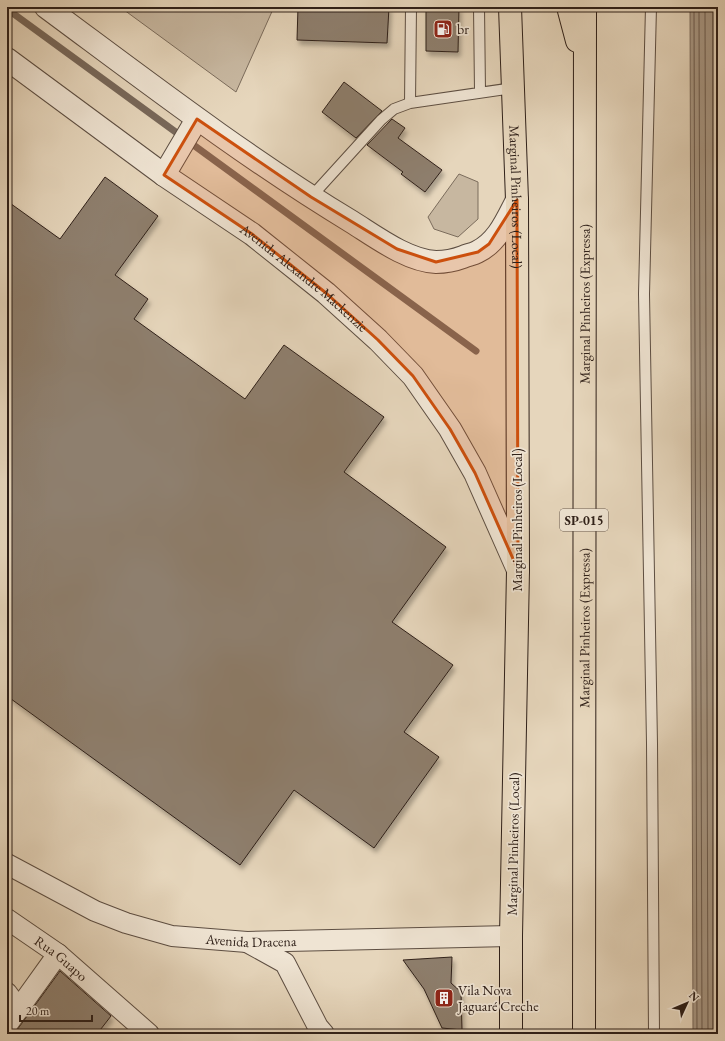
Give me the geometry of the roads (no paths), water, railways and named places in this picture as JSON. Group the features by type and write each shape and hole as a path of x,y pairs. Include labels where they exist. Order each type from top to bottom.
{"highway":[{"name":"Marginal Pinheiros (Local)","path":"510,7 517,200 518,570 511,936 511,1034"},
{"path":"568,7 584,67"},
{"name":"Marginal Pinheiros (Expressa)","path":"584,1034 585,7"}],"street":[{"path":"46,7 198,119 311,197 397,249 417,258 436,262 453,260 478,252 489,244 500,232 517,200"},
{"name":"Avenida Alexandre Mackenzie","path":"7,59 164,175 252,234 320,288 378,340 413,376 450,429 475,473 518,570"},
{"path":"164,175 198,119"},
{"name":"Avenida Dracena","path":"7,864 95,911 172,936 247,942 511,936"},
{"name":"Rua Guapo","path":"7,919 58,954 149,1034"},
{"path":"247,942 285,963 318,1027 324,1034"},
{"path":"7,1026 58,954"},
{"path":"7,993 19,1009"}],"lane":[{"path":"410,103 411,7"},
{"path":"479,7 480,92"},
{"path":"651,7 644,294 652,735 654,1034"},
{"path":"311,197 381,120 394,109 410,103 513,88"}],"water":[{"path":"690,7 718,7 718,1034 693,1034"}],"waterway":[{"path":"7,9 476,351"}],"place":[{"name":"br","path":"443,29"},
{"name":"Vila Nova Jaguaré Creche","path":"444,998"}]}
